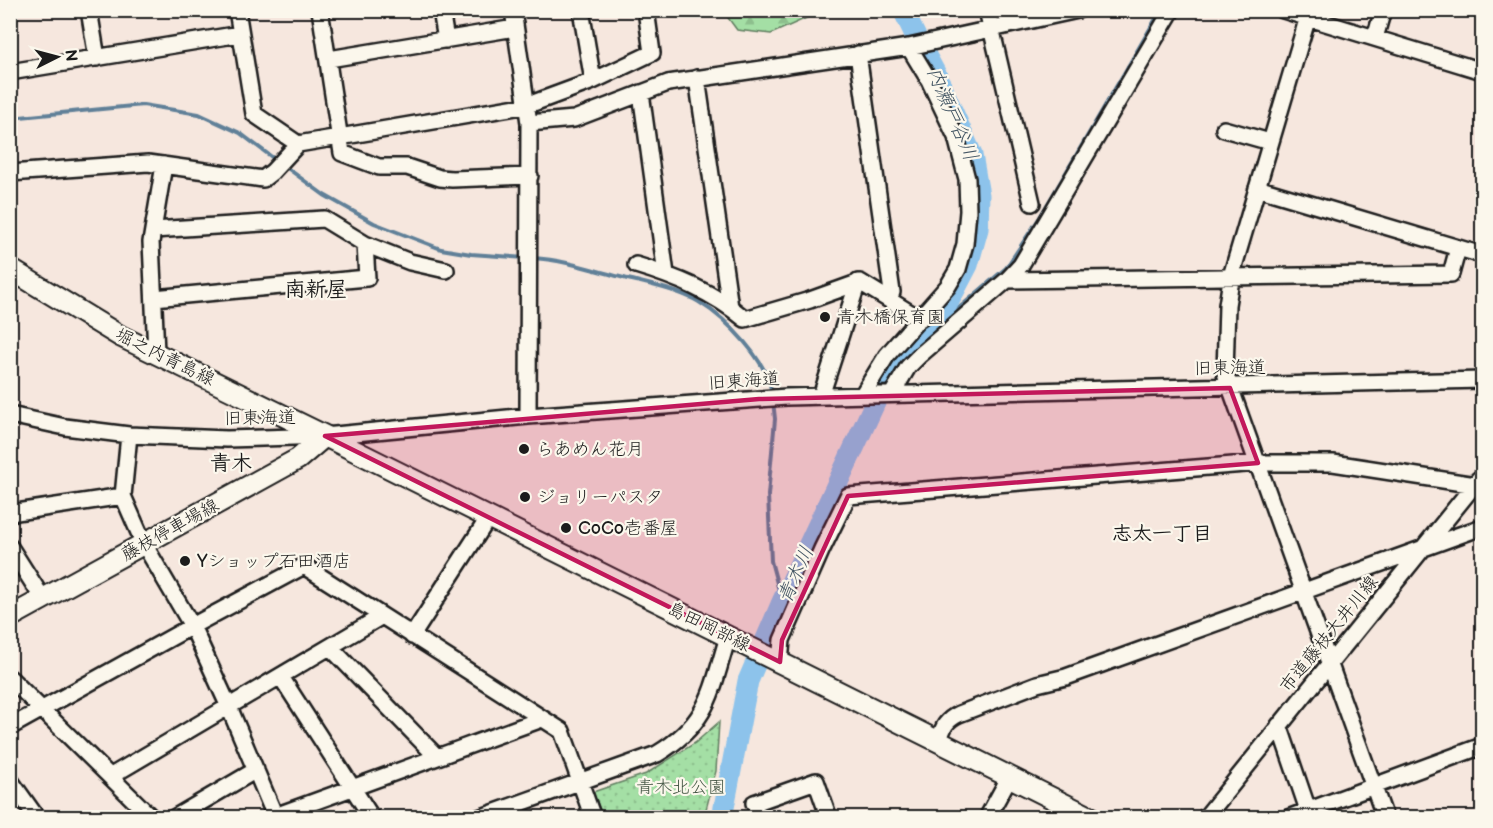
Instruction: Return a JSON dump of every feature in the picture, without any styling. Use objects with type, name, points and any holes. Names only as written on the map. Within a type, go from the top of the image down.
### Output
[{"type":"main road","name":"堀之内青島線","points":[[10,269],[120,336],[325,436]]},
{"type":"main road","name":"島田岡部線","points":[[325,436],[1092,818]]},
{"type":"main road","name":"藤枝停車場線","points":[[10,617],[298,459],[325,436]]},
{"type":"street","points":[[90,10],[97,58]]},
{"type":"street","points":[[237,10],[254,114],[293,150]]},
{"type":"street","points":[[320,10],[342,153],[379,166],[407,167],[440,178],[530,176]]},
{"type":"street","points":[[441,10],[446,40]]},
{"type":"street","points":[[513,10],[529,123],[528,416]]},
{"type":"street","points":[[581,10],[593,81]]},
{"type":"street","points":[[10,173],[148,163],[263,179],[293,150],[340,136],[528,105],[593,81],[652,53],[646,10]]},
{"type":"street","points":[[987,10],[1032,203]]},
{"type":"street","points":[[529,123],[574,119],[668,83],[909,47],[1078,10]]},
{"type":"street","points":[[892,394],[908,367],[920,355],[1021,266],[1172,10]]},
{"type":"street","points":[[1283,10],[1309,14],[1375,38],[1482,71]]},
{"type":"street","points":[[1375,38],[1383,10]]},
{"type":"street","points":[[1309,14],[1232,276],[1227,305],[1225,373],[1385,818]]},
{"type":"street","points":[[329,59],[516,28]]},
{"type":"street","points":[[10,72],[240,34]]},
{"type":"street","points":[[863,394],[887,355],[948,286],[958,269],[965,244],[968,211],[967,179],[956,137],[943,108],[909,47]]},
{"type":"street","points":[[858,54],[892,292],[890,299]]},
{"type":"street","points":[[698,78],[730,307]]},
{"type":"street","points":[[641,93],[666,274]]},
{"type":"street","points":[[1224,129],[1270,142]]},
{"type":"street","points":[[156,352],[151,242],[164,165]]},
{"type":"street","points":[[1257,188],[1482,255]]},
{"type":"street","points":[[153,230],[324,219],[365,244],[410,262],[446,270]]},
{"type":"street","points":[[154,298],[367,278],[365,244]]},
{"type":"street","points":[[1007,280],[1451,274],[1458,248]]},
{"type":"street","points":[[636,265],[666,274],[698,288],[730,307],[745,320],[858,282],[890,299],[920,319]]},
{"type":"street","points":[[821,396],[858,282]]},
{"type":"street","name":"旧東海道","points":[[10,415],[65,427],[129,435],[228,438],[325,436],[528,416],[759,399],[863,394],[1230,388],[1482,380]]},
{"type":"street","points":[[129,435],[123,496],[144,544],[192,626],[275,816],[542,718]]},
{"type":"street","points":[[778,661],[782,640],[822,549],[849,496],[1258,462],[1334,463],[1480,482]]},
{"type":"street","name":"市道藤枝大井川線","points":[[1205,818],[1329,662],[1480,482]]},
{"type":"street","points":[[10,513],[123,496]]},
{"type":"street","points":[[412,636],[489,517]]},
{"type":"street","points":[[939,740],[943,725],[950,718],[959,714],[1037,684],[1066,677],[1482,527]]},
{"type":"street","points":[[10,547],[43,599]]},
{"type":"street","points":[[10,727],[304,566],[562,731],[593,818]]},
{"type":"street","points":[[111,776],[382,616]]},
{"type":"street","points":[[479,818],[657,754],[673,744],[690,730],[700,717],[708,701],[728,637]]},
{"type":"street","points":[[331,648],[437,757]]},
{"type":"street","points":[[280,677],[372,818]]},
{"type":"street","points":[[10,678],[152,818]]},
{"type":"street","points":[[1279,725],[1308,810]]},
{"type":"street","points":[[1288,818],[1482,746]]},
{"type":"street","points":[[174,818],[256,770]]},
{"type":"street","points":[[987,818],[1010,776]]},
{"type":"street","points":[[10,780],[37,818]]},
{"type":"street","points":[[760,818],[754,803],[816,781],[829,818]]},
{"type":"highlighted area","points":[[1230,388],[1258,463],[848,496],[782,640],[780,662],[325,436],[759,399]]},
{"type":"green space","points":[[723,11],[822,11],[771,34],[737,30]]},
{"type":"green space","name":"青木北公園","points":[[719,722],[716,771],[704,817],[603,817],[593,792],[646,774],[695,743]]},
{"type":"waterway","name":"青木川","points":[[722,818],[748,681],[782,602],[887,377],[945,309],[968,265],[978,229],[979,195],[972,155],[937,76],[903,10]]},
{"type":"waterway","points":[[912,348],[1006,268],[1040,217],[1161,10]]},
{"type":"waterway","points":[[10,118],[143,105],[199,114],[240,133],[277,161]]},
{"type":"waterway","points":[[283,165],[324,195],[374,223],[441,249],[471,254],[526,258]]},
{"type":"waterway","points":[[533,258],[568,263],[652,285],[699,302],[722,319],[755,355],[769,381],[772,394]]},
{"type":"waterway","points":[[773,401],[775,419],[768,495],[771,561],[782,602]]},
{"type":"place","name":"青木橋保育園","points":[[825,317]]},
{"type":"place","name":"らあめん花月","points":[[524,449]]},
{"type":"place","name":"ジョリーパスタ","points":[[525,497]]},
{"type":"place","name":"CoCo壱番屋","points":[[566,528]]},
{"type":"place","name":"Yショップ石田酒店","points":[[185,561]]},
{"type":"district","name":"南新屋","points":[[316,289]]},
{"type":"district","name":"青木","points":[[231,463]]},
{"type":"district","name":"志太一丁目","points":[[1162,534]]},
{"type":"water label","name":"内瀬戸谷川","points":[[952,114]]}]
